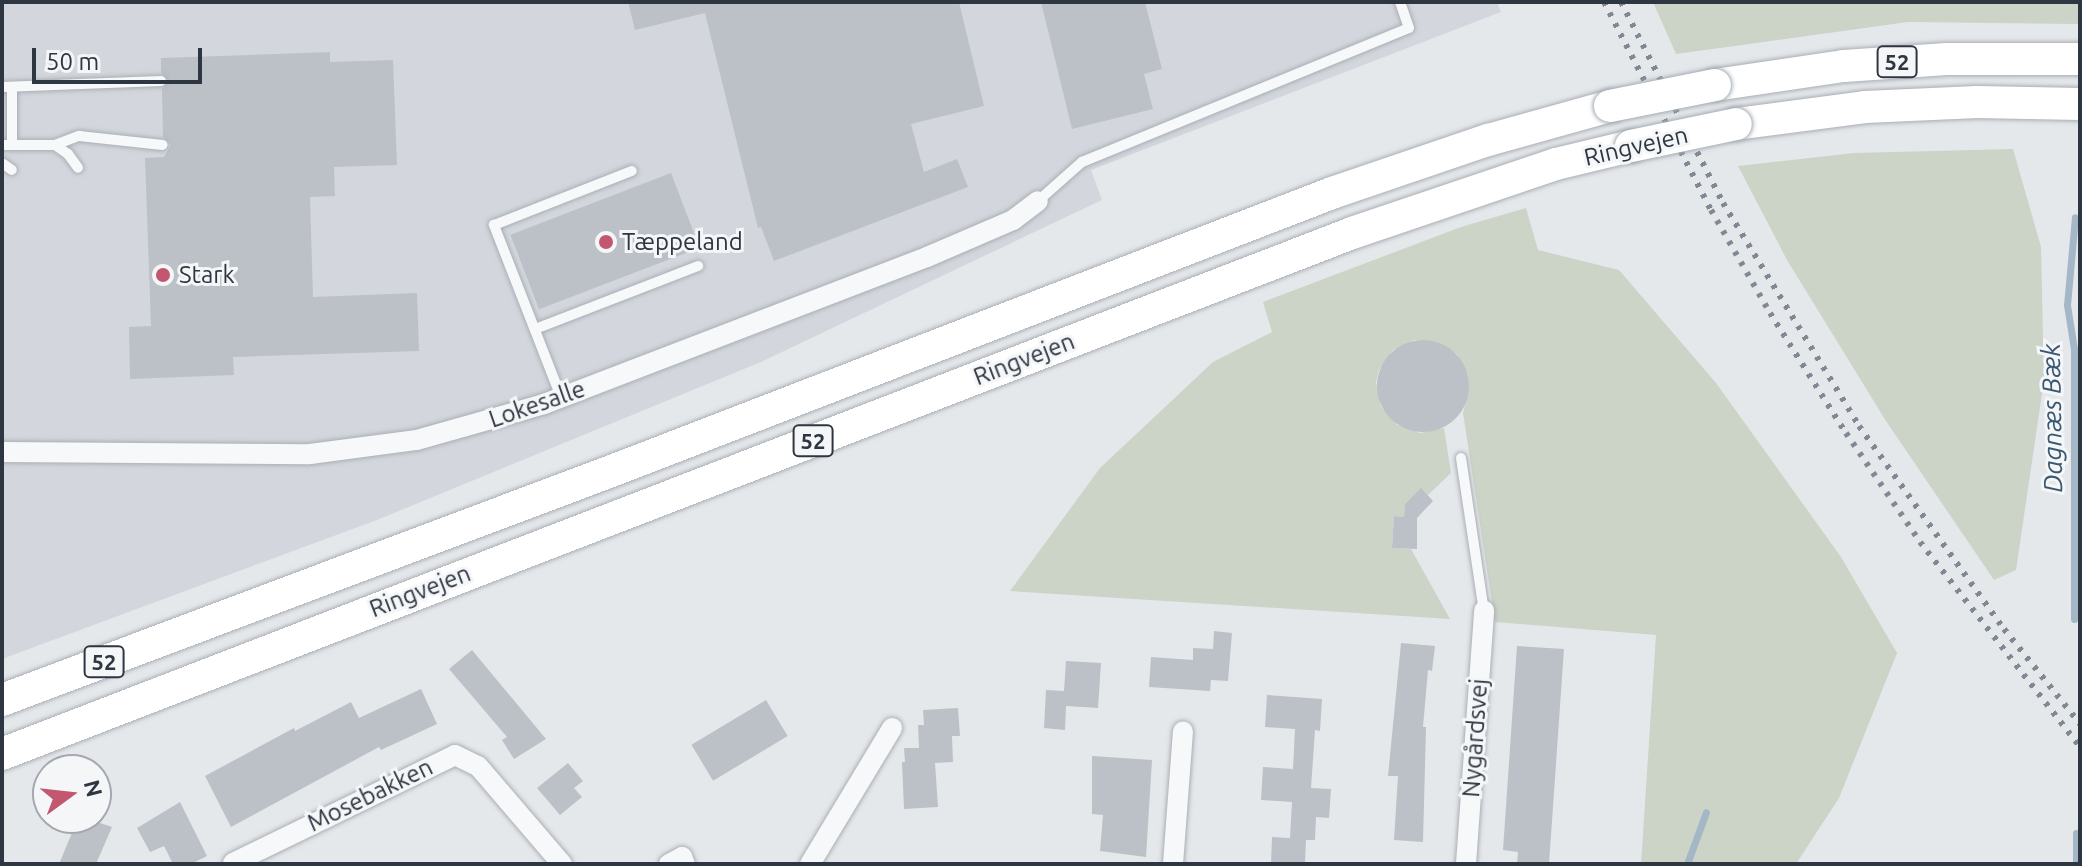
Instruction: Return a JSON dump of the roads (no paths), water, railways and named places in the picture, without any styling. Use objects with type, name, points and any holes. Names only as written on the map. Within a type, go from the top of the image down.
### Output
[{"type":"main road","name":"Ringvejen","points":[[2,700],[609,472],[1332,193],[1488,140],[1610,106],[1715,85],[1844,66],[1947,59],[2080,59]]},
{"type":"main road","name":"Ringvejen","points":[[2,754],[1352,233],[1556,164],[1736,124],[1865,107],[1977,102],[2080,104]]},
{"type":"street","name":"Lokesalle","points":[[2,452],[347,452],[445,434],[561,397],[927,257],[1013,220],[1038,201]]},
{"type":"street","name":"Nygårdsvej","points":[[1466,864],[1484,611]]},
{"type":"street","points":[[810,864],[892,728]]},
{"type":"street","points":[[1173,864],[1183,731]]},
{"type":"street","name":"Mosebakken","points":[[233,863],[455,755],[478,766],[562,864]]},
{"type":"lane","points":[[1038,201],[1082,162],[1409,28],[1400,2]]},
{"type":"lane","points":[[161,81],[7,87],[7,145],[55,145],[79,136],[163,145]]},
{"type":"lane","points":[[55,145],[68,154],[78,168]]},
{"type":"lane","points":[[2,163],[12,170]]},
{"type":"lane","points":[[561,397],[494,225],[632,171]]},
{"type":"lane","points":[[535,329],[698,266]]},
{"type":"lane","points":[[1461,458],[1484,611]]},
{"type":"waterway","name":"Dagnæs Bæk","points":[[2074,619],[2074,349],[2067,305],[2075,217]]},
{"type":"waterway","points":[[1687,864],[1706,812]]},
{"type":"waterway","name":"Dagnæs Bæk","points":[[2076,833],[2076,864]]},
{"type":"railway","points":[[1604,2],[1711,210],[1770,313],[1846,433],[1920,542],[2080,747]]},
{"type":"railway","points":[[1621,2],[1723,203],[1859,426],[2004,629],[2080,724]]},
{"type":"place","name":"Tæppeland","points":[[606,242]]},
{"type":"place","name":"Stark","points":[[163,275]]}]
